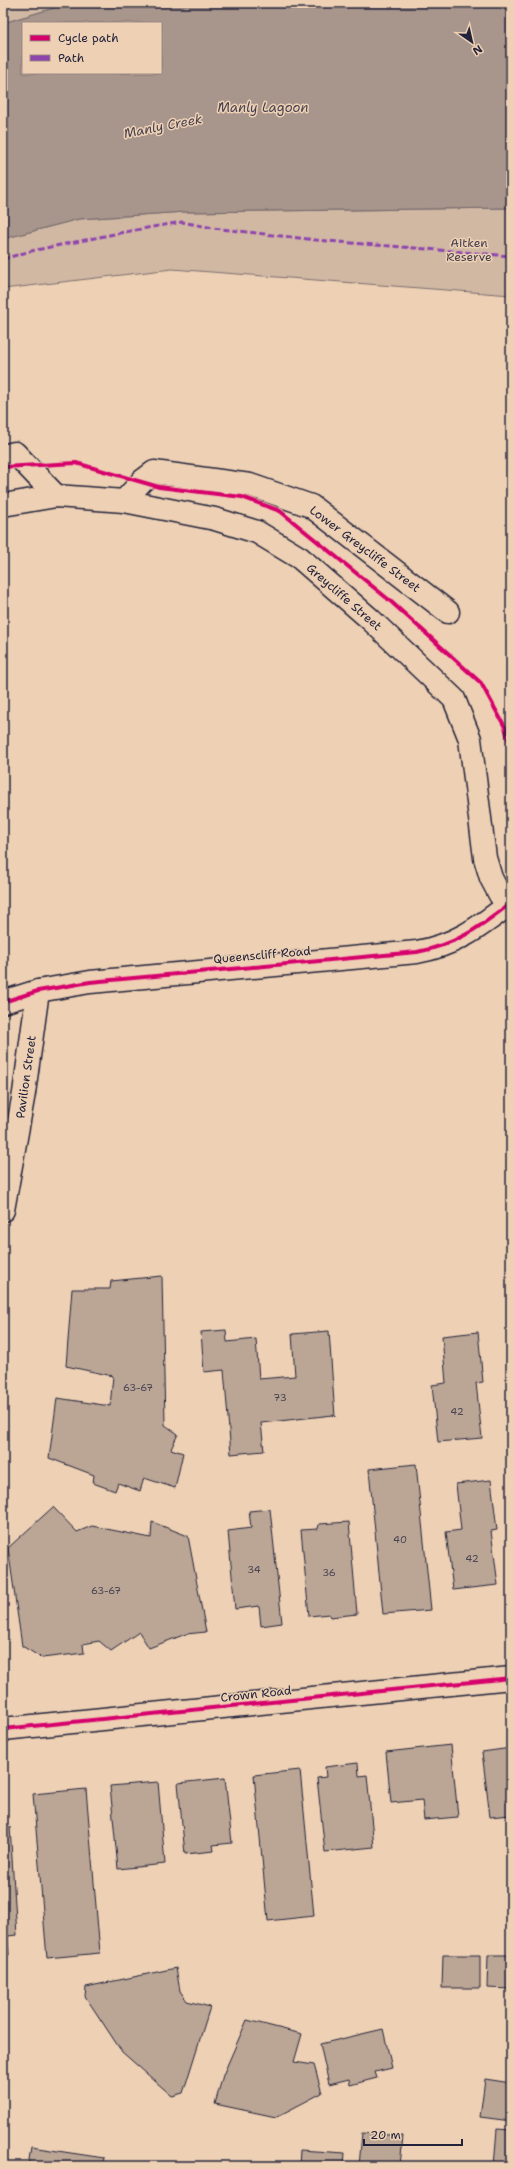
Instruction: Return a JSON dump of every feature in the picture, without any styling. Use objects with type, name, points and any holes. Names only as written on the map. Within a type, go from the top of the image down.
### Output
[{"type":"street","points":[[3,456],[15,454],[56,496]]},
{"type":"street","name":"Lower Greycliffe Street","points":[[124,501],[154,472],[250,486],[311,506],[448,612]]},
{"type":"street","name":"Greycliffe Street","points":[[3,505],[56,496],[124,501],[215,519],[257,532],[300,558],[370,619],[444,688],[460,709],[470,739],[485,858],[491,878],[509,908]]},
{"type":"street","name":"Queenscliff Road","points":[[3,1002],[38,991],[90,982],[417,952],[452,943],[471,933],[509,908]]},
{"type":"street","name":"Pavilion Street","points":[[3,1210],[24,1093],[38,991]]},
{"type":"street","name":"Crown Road","points":[[3,1729],[511,1678]]},
{"type":"green space","points":[[3,3],[71,3],[3,23]]},
{"type":"green space","name":"Aitken Reserve","points":[[511,208],[511,295],[172,269],[3,289],[3,239],[79,219],[185,212]]},
{"type":"water","name":"Manly Lagoon","points":[[71,3],[511,3],[511,208],[185,212],[79,219],[3,239],[3,23]]},
{"type":"building","points":[[162,1276],[165,1425],[178,1434],[171,1449],[183,1453],[175,1488],[144,1478],[140,1491],[118,1483],[115,1491],[93,1483],[94,1475],[49,1458],[57,1398],[110,1406],[113,1376],[66,1366],[72,1289],[110,1289],[111,1281]]},
{"type":"building","points":[[226,1330],[227,1342],[256,1339],[259,1379],[295,1376],[292,1334],[329,1331],[335,1417],[333,1415],[261,1423],[264,1451],[231,1454],[224,1370],[204,1372],[201,1332]]},
{"type":"building","points":[[478,1332],[483,1382],[476,1383],[482,1438],[438,1442],[432,1385],[446,1383],[442,1336]]},
{"type":"building","points":[[416,1464],[431,1610],[383,1614],[369,1469]]},
{"type":"building","points":[[491,1480],[497,1530],[491,1531],[498,1585],[453,1590],[446,1532],[461,1530],[456,1484]]},
{"type":"building","points":[[53,1507],[77,1532],[92,1526],[151,1538],[152,1522],[188,1536],[206,1632],[186,1634],[149,1648],[139,1632],[111,1651],[99,1641],[83,1644],[84,1653],[42,1658],[22,1646],[8,1548]]},
{"type":"building","points":[[270,1509],[282,1623],[261,1626],[259,1606],[235,1609],[228,1531],[251,1528],[249,1511]]},
{"type":"building","points":[[349,1522],[357,1614],[330,1617],[329,1614],[309,1616],[301,1530],[318,1529],[319,1524]]},
{"type":"building","points":[[451,1745],[458,1817],[424,1820],[422,1800],[391,1803],[386,1752]]},
{"type":"building","points":[[511,1748],[511,1821],[510,1815],[490,1817],[482,1752]]},
{"type":"building","points":[[358,1763],[359,1776],[367,1775],[374,1847],[325,1852],[317,1778],[326,1777],[325,1767]]},
{"type":"building","points":[[300,1770],[314,1916],[268,1921],[254,1775]]},
{"type":"building","points":[[225,1778],[232,1843],[213,1845],[214,1851],[185,1854],[178,1783]]},
{"type":"building","points":[[158,1782],[165,1864],[118,1869],[110,1786]]},
{"type":"building","points":[[86,1789],[100,1953],[47,1958],[33,1794]]},
{"type":"building","points":[[10,1827],[17,1935],[8,1936],[9,1955],[3,1955],[3,1828]]},
{"type":"building","points":[[443,1955],[480,1955],[480,1988],[442,1988]]},
{"type":"building","points":[[488,1955],[511,1955],[511,1989],[487,1988]]},
{"type":"building","points":[[176,1968],[180,1991],[187,2001],[210,2007],[183,2093],[172,2096],[122,2052],[85,1996],[86,1987]]},
{"type":"building","points":[[247,2020],[302,2034],[294,2062],[314,2065],[322,2093],[276,2117],[215,2104],[223,2075]]},
{"type":"building","points":[[383,2029],[392,2068],[375,2072],[377,2078],[350,2085],[349,2079],[329,2084],[320,2044]]},
{"type":"building","points":[[485,2079],[511,2083],[511,2121],[480,2117]]},
{"type":"building","points":[[497,2129],[511,2130],[511,2166],[494,2166]]},
{"type":"building","points":[[362,2133],[403,2136],[400,2166],[359,2166]]},
{"type":"building","points":[[31,2147],[104,2158],[102,2166],[28,2166]]},
{"type":"building","points":[[300,2150],[345,2153],[344,2166],[299,2166]]},
{"type":"marked path","points":[[3,259],[31,251],[182,222],[213,228],[316,240],[511,256]]},
{"type":"cycle path","points":[[3,467],[76,463],[159,487],[242,497],[280,511],[388,599],[481,683],[505,727],[511,749]]},
{"type":"cycle path","points":[[3,1002],[38,991],[90,982],[417,952],[443,945],[465,935],[486,922],[507,906]]},
{"type":"cycle path","points":[[3,1729],[511,1678]]},
{"type":"water label","name":"Manly Creek","points":[[163,126]]}]
